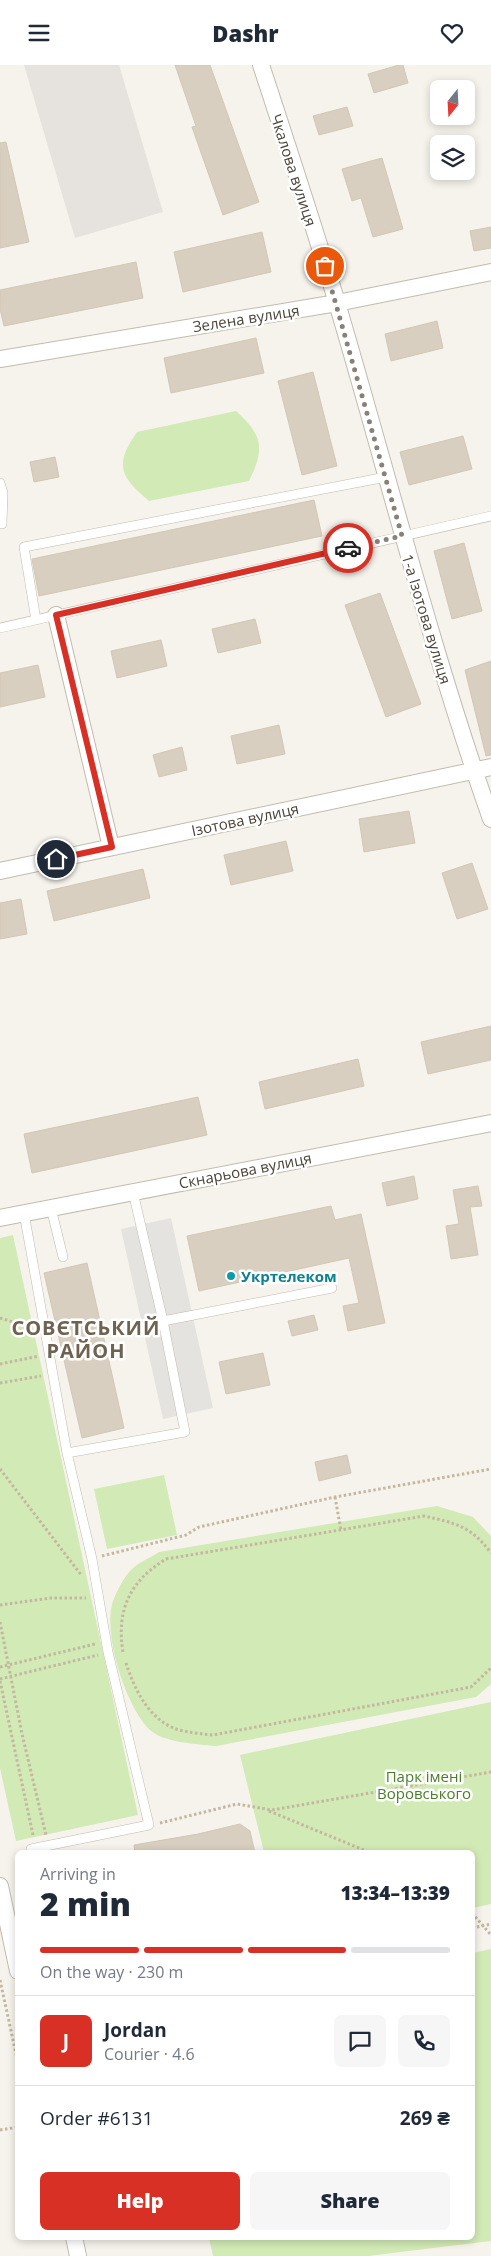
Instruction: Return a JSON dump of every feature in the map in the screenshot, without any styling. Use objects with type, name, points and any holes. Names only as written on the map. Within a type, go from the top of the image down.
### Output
[{"type":"street","name":"Чкалова вулиця","points":[[261,65],[337,303]]},
{"type":"street","name":"Зелена вулиця","points":[[0,359],[337,303],[491,272]]},
{"type":"street","name":"1-а Ізотова вулиця","points":[[337,303],[402,536],[474,771],[491,819]]},
{"type":"street","points":[[56,615],[112,847]]},
{"type":"street","name":"Ізотова вулиця","points":[[0,871],[491,767]]},
{"type":"street","name":"Скнарьова вулиця","points":[[0,1219],[491,1123]]},
{"type":"street","points":[[0,1886],[2,1910],[15,1960]]},
{"type":"street","points":[[75,2240],[78,2256]]},
{"type":"lane","points":[[36,620],[24,547],[386,477]]},
{"type":"lane","points":[[0,483],[3,493],[2,524]]},
{"type":"lane","points":[[0,628],[491,516]]},
{"type":"lane","points":[[67,1453],[185,1432],[163,1321],[133,1192]]},
{"type":"lane","points":[[50,1208],[63,1257]]},
{"type":"lane","points":[[24,1213],[67,1453],[92,1559],[108,1652],[149,1825],[48,1845],[34,1850]]},
{"type":"lane","points":[[163,1321],[332,1288]]},
{"type":"path","points":[[0,1318],[45,1332]]},
{"type":"path","points":[[0,1364],[50,1354]]},
{"type":"path","points":[[0,1383],[54,1373]]},
{"type":"path","points":[[0,1469],[99,1599]]},
{"type":"path","points":[[92,1559],[186,1535],[199,1527],[335,1497],[491,1469]]},
{"type":"path","points":[[335,1497],[341,1530]]},
{"type":"path","points":[[491,1553],[471,1530],[424,1516],[166,1559],[151,1568],[138,1580],[128,1597],[121,1619],[120,1637],[132,1683],[146,1707],[163,1723],[181,1731],[213,1735],[471,1687],[491,1668]]},
{"type":"path","points":[[0,1605],[52,1598],[99,1599]]},
{"type":"path","points":[[0,1622],[10,1676],[48,1845]]},
{"type":"path","points":[[0,1667],[106,1642]]},
{"type":"path","points":[[34,1850],[0,1680],[108,1652]]},
{"type":"path","points":[[149,1825],[237,1804],[272,1810],[491,1772]]},
{"type":"path","points":[[262,1808],[364,1850]]},
{"type":"path","points":[[475,1916],[491,1935]]},
{"type":"path","points":[[475,1927],[491,1924]]},
{"type":"path","points":[[0,1980],[15,2049]]},
{"type":"path","points":[[0,2130],[15,2128]]},
{"type":"shaded area","points":[[24,65],[119,65],[163,212],[75,238]]},
{"type":"shaded area","points":[[171,1218],[213,1408],[163,1419],[121,1229]]},
{"type":"green space","points":[[236,411],[252,428],[259,443],[258,460],[249,481],[149,501],[126,477],[123,462],[125,453],[137,432]]},
{"type":"green space","points":[[13,1235],[138,1815],[16,1841],[0,1768],[0,1238]]},
{"type":"green space","points":[[164,1475],[177,1535],[107,1549],[94,1489]]},
{"type":"green space","points":[[437,1506],[473,1517],[491,1536],[491,1684],[476,1697],[216,1746],[164,1738],[150,1730],[141,1719],[125,1688],[118,1669],[110,1615],[118,1590],[125,1577],[136,1565],[159,1552]]},
{"type":"green space","name":"Парк імені Воровського","points":[[491,1702],[491,1904],[475,1908],[475,1850],[264,1850],[240,1755]]},
{"type":"green space","points":[[491,1949],[491,2241],[368,2256],[213,2256],[209,2240],[475,2240],[475,1953]]},
{"type":"building","points":[[175,65],[210,65],[259,202],[223,215],[192,127],[196,126]]},
{"type":"building","points":[[403,65],[408,83],[374,93],[368,74]]},
{"type":"building","points":[[347,107],[353,126],[319,135],[313,116]]},
{"type":"building","points":[[6,142],[29,242],[0,248],[0,143]]},
{"type":"building","points":[[382,158],[403,229],[373,237],[361,198],[352,201],[342,169]]},
{"type":"building","points":[[491,227],[491,248],[474,251],[470,231]]},
{"type":"building","points":[[262,232],[271,272],[183,292],[174,252]]},
{"type":"building","points":[[136,262],[143,298],[4,326],[0,309],[0,290]]},
{"type":"building","points":[[437,321],[443,348],[391,361],[385,334]]},
{"type":"building","points":[[256,338],[264,373],[171,393],[164,358]]},
{"type":"building","points":[[313,372],[337,466],[302,475],[278,381]]},
{"type":"building","points":[[463,436],[472,469],[409,485],[400,452]]},
{"type":"building","points":[[55,457],[59,477],[34,482],[30,462]]},
{"type":"building","points":[[314,500],[322,536],[39,596],[32,559]]},
{"type":"building","points":[[464,543],[482,611],[452,619],[434,551]]},
{"type":"building","points":[[380,593],[421,704],[386,717],[345,605]]},
{"type":"building","points":[[255,619],[261,643],[218,653],[212,629]]},
{"type":"building","points":[[161,640],[167,666],[117,678],[111,651]]},
{"type":"building","points":[[491,661],[491,755],[486,756],[465,670]]},
{"type":"building","points":[[38,665],[45,697],[0,707],[0,673]]},
{"type":"building","points":[[279,725],[285,754],[237,764],[231,736]]},
{"type":"building","points":[[182,747],[187,770],[159,777],[153,755]]},
{"type":"building","points":[[409,811],[415,843],[364,852],[359,819]]},
{"type":"building","points":[[286,841],[293,871],[231,885],[224,855]]},
{"type":"building","points":[[472,863],[488,909],[457,919],[442,873]]},
{"type":"building","points":[[143,869],[150,898],[54,921],[47,891]]},
{"type":"building","points":[[21,899],[27,934],[0,939],[0,903]]},
{"type":"building","points":[[491,1026],[491,1060],[428,1074],[421,1042]]},
{"type":"building","points":[[358,1059],[364,1086],[265,1109],[259,1082]]},
{"type":"building","points":[[198,1097],[207,1135],[32,1173],[24,1134]]},
{"type":"building","points":[[414,1176],[418,1199],[387,1206],[382,1183]]},
{"type":"building","points":[[478,1186],[482,1206],[470,1207],[478,1255],[451,1259],[446,1226],[459,1224],[453,1190]]},
{"type":"building","name":"Укртелеком","points":[[331,1206],[335,1220],[361,1214],[385,1323],[348,1331],[343,1306],[359,1303],[349,1258],[199,1291],[187,1236]]},
{"type":"building","points":[[87,1263],[124,1428],[82,1438],[44,1273]]},
{"type":"building","points":[[314,1315],[318,1330],[292,1336],[288,1321]]},
{"type":"building","points":[[263,1353],[270,1385],[226,1394],[219,1362]]},
{"type":"building","points":[[347,1455],[351,1473],[319,1481],[315,1462]]},
{"type":"building","points":[[240,1824],[250,1831],[254,1850],[135,1850],[134,1845],[198,1834]]},
{"type":"way so far","points":[[325,266],[402,536],[348,548]]},
{"type":"place","name":"Укртелеком","points":[[231,1276]]},
{"type":"district","name":"СОВЄТСЬКИЙ РАЙОН","points":[[86,1338]]},
{"type":"route","points":[[56,859],[112,847],[56,615],[348,548]]}]
